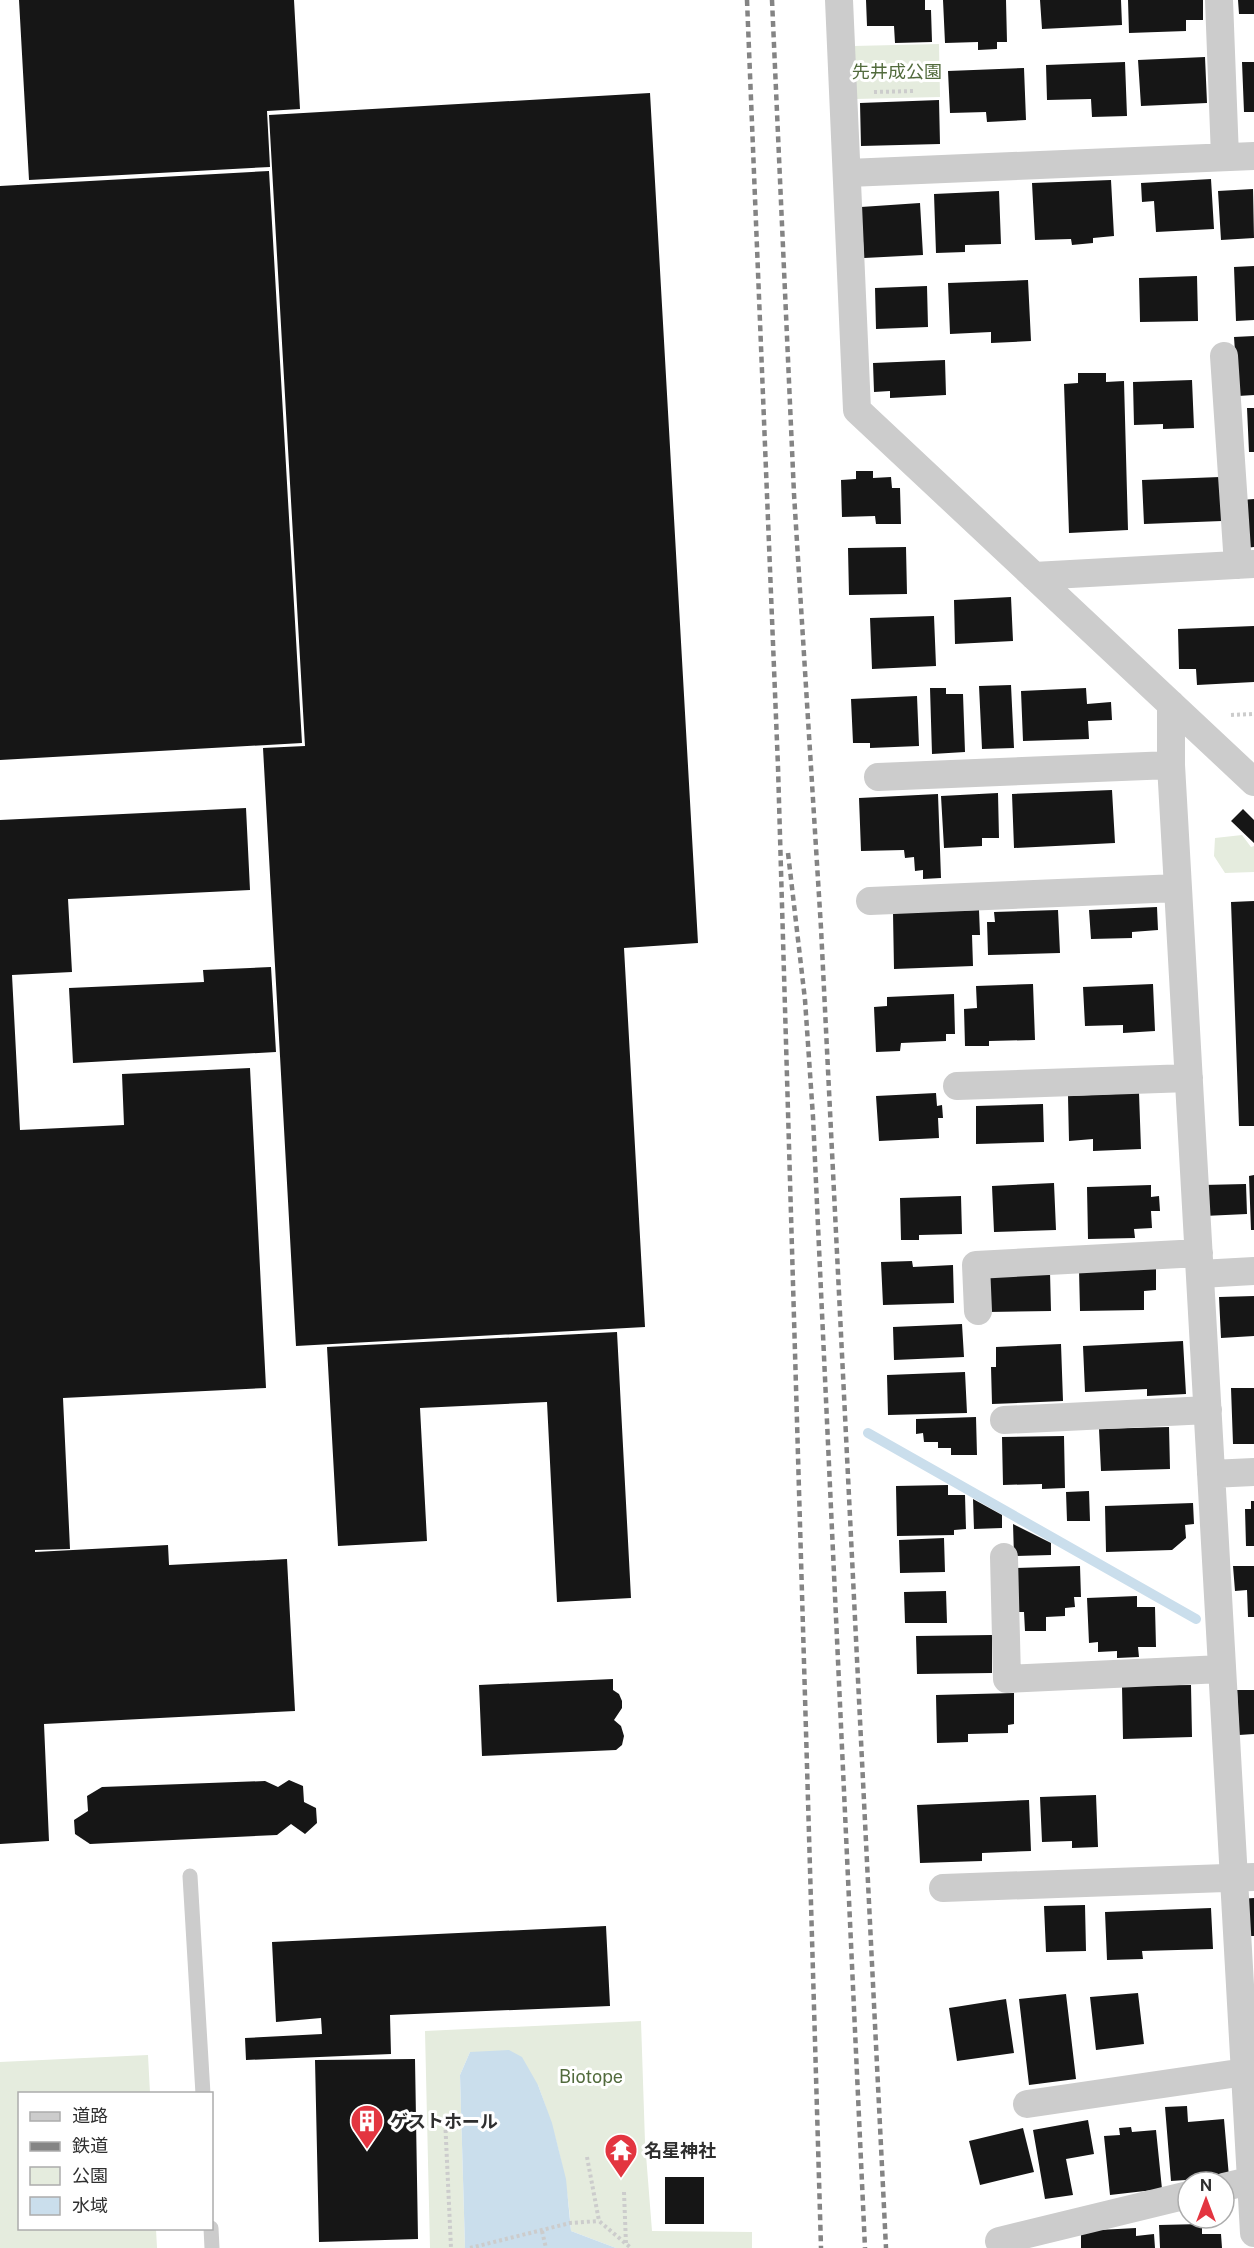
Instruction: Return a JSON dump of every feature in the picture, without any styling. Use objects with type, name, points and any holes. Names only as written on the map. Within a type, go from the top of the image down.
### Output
[{"type":"street","points":[[839,0],[857,410],[1254,782]]},
{"type":"street","points":[[1219,0],[1225,157]]},
{"type":"street","points":[[848,173],[1254,156]]},
{"type":"street","points":[[1034,576],[1246,564],[1224,356]]},
{"type":"street","points":[[1172,704],[1172,765],[1178,888],[1222,1669],[1244,1878],[1243,2182],[1254,2233]]},
{"type":"street","points":[[878,777],[1172,765]]},
{"type":"street","points":[[870,901],[1178,888]]},
{"type":"street","points":[[957,1086],[1189,1078]]},
{"type":"street","points":[[978,1311],[976,1265],[1199,1264],[1254,1271]]},
{"type":"street","points":[[1004,1420],[1208,1410]]},
{"type":"street","points":[[1211,1474],[1254,1472]]},
{"type":"street","points":[[1004,1557],[1007,1679],[1222,1669]]},
{"type":"street","points":[[943,1888],[1244,1878]]},
{"type":"street","points":[[1027,2104],[1245,2072]]},
{"type":"street","points":[[999,2241],[1176,2198]]},
{"type":"lane","points":[[189,1876],[202,2092]]},
{"type":"lane","points":[[211,2230],[212,2248]]},
{"type":"path","points":[[843,93],[915,91]]},
{"type":"path","points":[[446,2118],[451,2248]]},
{"type":"path","points":[[587,2157],[599,2221],[628,2246]]},
{"type":"path","points":[[624,2192],[628,2246]]},
{"type":"path","points":[[470,2248],[570,2223],[599,2221]]},
{"type":"path","points":[[542,2231],[546,2248]]},
{"type":"green space","name":"先井成公園","points":[[939,44],[940,97],[855,99],[853,46]]},
{"type":"green space","points":[[1242,835],[1251,847],[1254,846],[1254,872],[1225,873],[1214,856],[1215,838]]},
{"type":"green space","name":"Biotope","points":[[641,2021],[645,2142],[652,2231],[752,2232],[752,2248],[616,2248],[571,2231],[560,2156],[538,2085],[470,2052],[460,2075],[465,2248],[430,2248],[425,2031]]},
{"type":"green space","points":[[148,2055],[150,2092],[18,2092],[18,2230],[156,2230],[157,2248],[0,2248],[0,2062]]},
{"type":"water","points":[[509,2050],[522,2057],[538,2085],[552,2123],[566,2179],[571,2231],[616,2248],[465,2248],[460,2075],[470,2052]]},
{"type":"building","points":[[19,0],[294,0],[300,109],[267,111],[270,167],[29,180]]},
{"type":"building","points":[[866,0],[925,0],[925,10],[931,10],[932,42],[895,43],[894,26],[867,26]]},
{"type":"building","points":[[943,0],[1006,0],[1007,42],[997,42],[997,49],[978,50],[978,42],[945,43]]},
{"type":"building","points":[[1040,0],[1121,0],[1122,25],[1042,29]]},
{"type":"building","points":[[1128,0],[1203,0],[1203,20],[1186,20],[1186,31],[1129,33]]},
{"type":"building","points":[[1238,0],[1254,0],[1254,14],[1239,14]]},
{"type":"building","points":[[1205,57],[1207,103],[1141,106],[1138,60]]},
{"type":"building","points":[[1125,62],[1127,116],[1092,117],[1091,99],[1047,100],[1046,65]]},
{"type":"building","points":[[1242,62],[1254,62],[1254,112],[1244,112]]},
{"type":"building","points":[[1024,68],[1026,120],[987,122],[986,112],[950,113],[948,71]]},
{"type":"building","points":[[650,93],[698,943],[624,948],[645,1327],[296,1346],[263,748],[305,746],[269,115]]},
{"type":"building","points":[[939,100],[940,144],[861,146],[860,103]]},
{"type":"building","points":[[269,171],[302,743],[0,760],[0,186]]},
{"type":"building","points":[[1211,179],[1214,229],[1156,232],[1154,201],[1142,202],[1141,183]]},
{"type":"building","points":[[1111,180],[1114,236],[1093,238],[1093,243],[1072,245],[1071,239],[1035,240],[1032,183]]},
{"type":"building","points":[[1253,189],[1254,238],[1221,240],[1218,191]]},
{"type":"building","points":[[999,191],[1001,244],[965,245],[965,252],[936,253],[934,194]]},
{"type":"building","points":[[920,203],[923,255],[864,258],[861,207]]},
{"type":"building","points":[[1254,266],[1254,320],[1236,321],[1234,267]]},
{"type":"building","points":[[1197,276],[1198,321],[1140,322],[1139,278]]},
{"type":"building","points":[[1028,280],[1031,341],[991,343],[991,332],[950,334],[948,283]]},
{"type":"building","points":[[927,286],[928,327],[876,329],[875,288]]},
{"type":"building","points":[[1254,336],[1254,395],[1238,396],[1234,337]]},
{"type":"building","points":[[945,360],[946,395],[890,398],[890,391],[874,392],[873,363]]},
{"type":"building","points":[[1078,373],[1106,373],[1106,382],[1124,381],[1128,530],[1069,533],[1064,384],[1078,383]]},
{"type":"building","points":[[1192,380],[1194,428],[1163,429],[1163,424],[1134,425],[1133,382]]},
{"type":"building","points":[[1247,408],[1254,408],[1254,452],[1249,452]]},
{"type":"building","points":[[856,471],[873,471],[873,478],[891,477],[892,488],[900,488],[901,524],[876,524],[875,516],[842,517],[841,480],[856,479]]},
{"type":"building","points":[[1220,477],[1222,521],[1144,524],[1142,480]]},
{"type":"building","points":[[1254,499],[1254,547],[1245,548],[1242,500]]},
{"type":"building","points":[[906,547],[907,594],[849,595],[848,548]]},
{"type":"building","points":[[1011,597],[1013,641],[955,644],[954,600]]},
{"type":"building","points":[[934,616],[936,666],[872,669],[870,618]]},
{"type":"building","points":[[1254,626],[1254,682],[1197,685],[1196,669],[1179,669],[1178,629]]},
{"type":"building","points":[[1011,685],[1014,748],[982,749],[979,686]]},
{"type":"building","points":[[930,688],[946,688],[946,694],[963,694],[965,752],[932,754]]},
{"type":"building","points":[[1086,688],[1087,704],[1111,702],[1112,720],[1088,721],[1089,739],[1023,741],[1021,691]]},
{"type":"building","points":[[917,696],[919,746],[870,748],[870,743],[853,743],[851,699]]},
{"type":"building","points":[[1112,790],[1115,843],[1014,848],[1012,794]]},
{"type":"building","points":[[998,793],[999,838],[982,838],[982,846],[944,848],[941,796]]},
{"type":"building","points":[[938,794],[941,878],[923,879],[923,870],[915,871],[914,857],[905,858],[904,850],[861,851],[859,798]]},
{"type":"building","points":[[246,808],[250,890],[68,899],[72,972],[12,975],[20,1130],[124,1125],[122,1074],[250,1068],[266,1388],[63,1398],[70,1549],[35,1550],[35,1552],[168,1545],[169,1565],[287,1559],[295,1711],[44,1724],[49,1841],[0,1844],[0,820]]},
{"type":"building","points":[[1243,809],[1254,820],[1254,843],[1231,821]]},
{"type":"building","points":[[1254,901],[1254,1126],[1239,1126],[1231,902]]},
{"type":"building","points":[[1157,907],[1158,930],[1132,932],[1132,938],[1091,939],[1089,910]]},
{"type":"building","points":[[979,910],[980,935],[972,935],[973,966],[894,969],[893,913]]},
{"type":"building","points":[[1058,910],[1060,953],[988,955],[987,922],[995,922],[994,912]]},
{"type":"building","points":[[271,967],[276,1052],[73,1063],[69,988],[204,982],[203,970]]},
{"type":"building","points":[[1033,984],[1035,1040],[989,1041],[989,1046],[965,1046],[964,1009],[977,1008],[976,986]]},
{"type":"building","points":[[1153,984],[1155,1031],[1123,1033],[1123,1025],[1085,1026],[1083,987]]},
{"type":"building","points":[[954,994],[955,1034],[946,1034],[946,1041],[901,1043],[900,1051],[876,1052],[874,1007],[887,1006],[887,997]]},
{"type":"building","points":[[936,1093],[937,1106],[942,1105],[943,1118],[938,1118],[939,1138],[879,1141],[876,1096]]},
{"type":"building","points":[[1139,1093],[1141,1149],[1093,1151],[1093,1139],[1069,1141],[1068,1096]]},
{"type":"building","points":[[1043,1104],[1044,1142],[976,1144],[976,1106]]},
{"type":"building","points":[[1254,1175],[1254,1230],[1251,1230],[1249,1176]]},
{"type":"building","points":[[1054,1183],[1056,1230],[994,1232],[992,1186]]},
{"type":"building","points":[[1246,1184],[1247,1214],[1204,1216],[1203,1185]]},
{"type":"building","points":[[1151,1185],[1151,1197],[1159,1196],[1160,1211],[1151,1211],[1152,1228],[1134,1229],[1135,1238],[1088,1239],[1087,1187]]},
{"type":"building","points":[[961,1196],[962,1234],[919,1235],[919,1240],[901,1240],[900,1198]]},
{"type":"building","points":[[912,1261],[913,1267],[953,1265],[954,1303],[883,1305],[881,1262]]},
{"type":"building","points":[[1156,1268],[1156,1290],[1144,1291],[1144,1310],[1080,1311],[1079,1270]]},
{"type":"building","points":[[1050,1272],[1051,1311],[987,1312],[986,1274]]},
{"type":"building","points":[[1254,1296],[1254,1336],[1221,1338],[1219,1297]]},
{"type":"building","points":[[962,1324],[964,1357],[894,1360],[893,1327]]},
{"type":"building","points":[[617,1332],[631,1598],[557,1602],[547,1402],[420,1408],[427,1541],[338,1546],[327,1347]]},
{"type":"building","points":[[1183,1341],[1186,1394],[1147,1396],[1147,1389],[1085,1392],[1083,1346]]},
{"type":"building","points":[[1061,1344],[1063,1401],[992,1404],[991,1367],[996,1367],[996,1347]]},
{"type":"building","points":[[965,1372],[967,1413],[888,1415],[887,1375]]},
{"type":"building","points":[[1231,1388],[1254,1388],[1254,1444],[1233,1444]]},
{"type":"building","points":[[976,1417],[977,1455],[951,1455],[951,1448],[938,1448],[938,1442],[924,1442],[923,1433],[916,1434],[916,1419]]},
{"type":"building","points":[[1169,1427],[1170,1469],[1101,1471],[1099,1429]]},
{"type":"building","points":[[1064,1436],[1065,1488],[1042,1489],[1042,1484],[1003,1485],[1002,1437]]},
{"type":"building","points":[[948,1485],[948,1495],[965,1495],[966,1529],[954,1530],[954,1535],[897,1536],[896,1486]]},
{"type":"building","points":[[1089,1491],[1090,1521],[1067,1521],[1066,1492]]},
{"type":"building","points":[[973,1499],[1002,1515],[1002,1528],[974,1529]]},
{"type":"building","points":[[1251,1501],[1254,1501],[1254,1546],[1246,1546],[1245,1509],[1251,1509]]},
{"type":"building","points":[[1193,1503],[1194,1524],[1185,1525],[1186,1538],[1172,1550],[1106,1552],[1105,1506]]},
{"type":"building","points":[[1013,1524],[1051,1543],[1051,1555],[1014,1556]]},
{"type":"building","points":[[944,1538],[945,1572],[900,1573],[899,1540]]},
{"type":"building","points":[[1080,1566],[1081,1597],[1074,1597],[1075,1607],[1065,1608],[1065,1616],[1046,1617],[1046,1631],[1025,1631],[1024,1612],[1014,1612],[1013,1568]]},
{"type":"building","points":[[1233,1566],[1254,1566],[1254,1617],[1248,1617],[1247,1590],[1235,1591]]},
{"type":"building","points":[[946,1591],[947,1623],[905,1623],[904,1592]]},
{"type":"building","points":[[1137,1596],[1137,1607],[1155,1607],[1156,1647],[1138,1647],[1139,1657],[1117,1658],[1117,1651],[1098,1652],[1098,1642],[1089,1643],[1087,1598]]},
{"type":"building","points":[[992,1635],[992,1673],[917,1674],[916,1636]]},
{"type":"building","points":[[613,1679],[613,1690],[619,1694],[622,1701],[622,1708],[614,1720],[621,1726],[624,1736],[622,1745],[616,1750],[482,1756],[479,1685]]},
{"type":"building","points":[[1191,1685],[1192,1737],[1123,1739],[1122,1686]]},
{"type":"building","points":[[1237,1690],[1254,1690],[1254,1734],[1239,1735]]},
{"type":"building","points":[[1014,1693],[1014,1724],[1008,1725],[1008,1733],[968,1734],[968,1742],[937,1743],[936,1695]]},
{"type":"building","points":[[289,1780],[303,1786],[304,1802],[316,1808],[317,1823],[305,1834],[291,1824],[277,1835],[90,1844],[75,1834],[74,1820],[88,1811],[87,1796],[102,1787],[265,1781],[278,1787]]},
{"type":"building","points":[[1096,1795],[1098,1847],[1072,1848],[1072,1841],[1042,1842],[1040,1797]]},
{"type":"building","points":[[1029,1800],[1031,1851],[982,1853],[982,1861],[920,1863],[917,1805]]},
{"type":"building","points":[[1254,1898],[1254,1936],[1243,1936],[1240,1899]]},
{"type":"building","points":[[1085,1905],[1086,1951],[1046,1952],[1044,1906]]},
{"type":"building","points":[[1211,1908],[1213,1949],[1142,1951],[1143,1959],[1107,1960],[1105,1912]]},
{"type":"building","points":[[606,1926],[610,2006],[390,2015],[391,2054],[246,2060],[245,2038],[322,2034],[321,2018],[276,2022],[272,1942]]},
{"type":"building","points":[[1138,1993],[1144,2044],[1096,2050],[1090,1997]]},
{"type":"building","points":[[1066,1994],[1076,2079],[1029,2085],[1019,1999]]},
{"type":"building","points":[[1006,1999],[1014,2053],[957,2061],[949,2008]]},
{"type":"building","name":"ゲストホール","points":[[415,2059],[418,2239],[319,2242],[315,2060]]},
{"type":"building","points":[[1187,2106],[1188,2122],[1224,2119],[1228,2170],[1176,2170],[1176,2181],[1171,2181],[1165,2107]]},
{"type":"building","points":[[1088,2120],[1094,2154],[1066,2159],[1073,2195],[1045,2199],[1033,2130]]},
{"type":"building","points":[[1131,2127],[1132,2132],[1156,2130],[1162,2189],[1110,2195],[1104,2136],[1120,2135],[1119,2128]]},
{"type":"building","points":[[1023,2128],[1034,2172],[980,2185],[969,2141]]},
{"type":"building","points":[[665,2177],[704,2177],[704,2224],[665,2224]]},
{"type":"building","points":[[1159,2225],[1176,2225],[1176,2230],[1202,2230],[1202,2234],[1221,2234],[1222,2248],[1160,2248]]},
{"type":"building","points":[[1136,2228],[1136,2236],[1154,2234],[1155,2248],[1081,2248],[1081,2231]]},
{"type":"waterway","points":[[868,1433],[1196,1619]]},
{"type":"railway","points":[[747,0],[778,767],[821,2248]]},
{"type":"railway","points":[[772,0],[794,494],[821,928],[886,2248]]},
{"type":"railway","points":[[788,853],[805,1000],[813,1117],[865,2248]]},
{"type":"place","name":"ゲストホール","points":[[367,2150]]},
{"type":"place","name":"名星神社","points":[[621,2179]]}]
